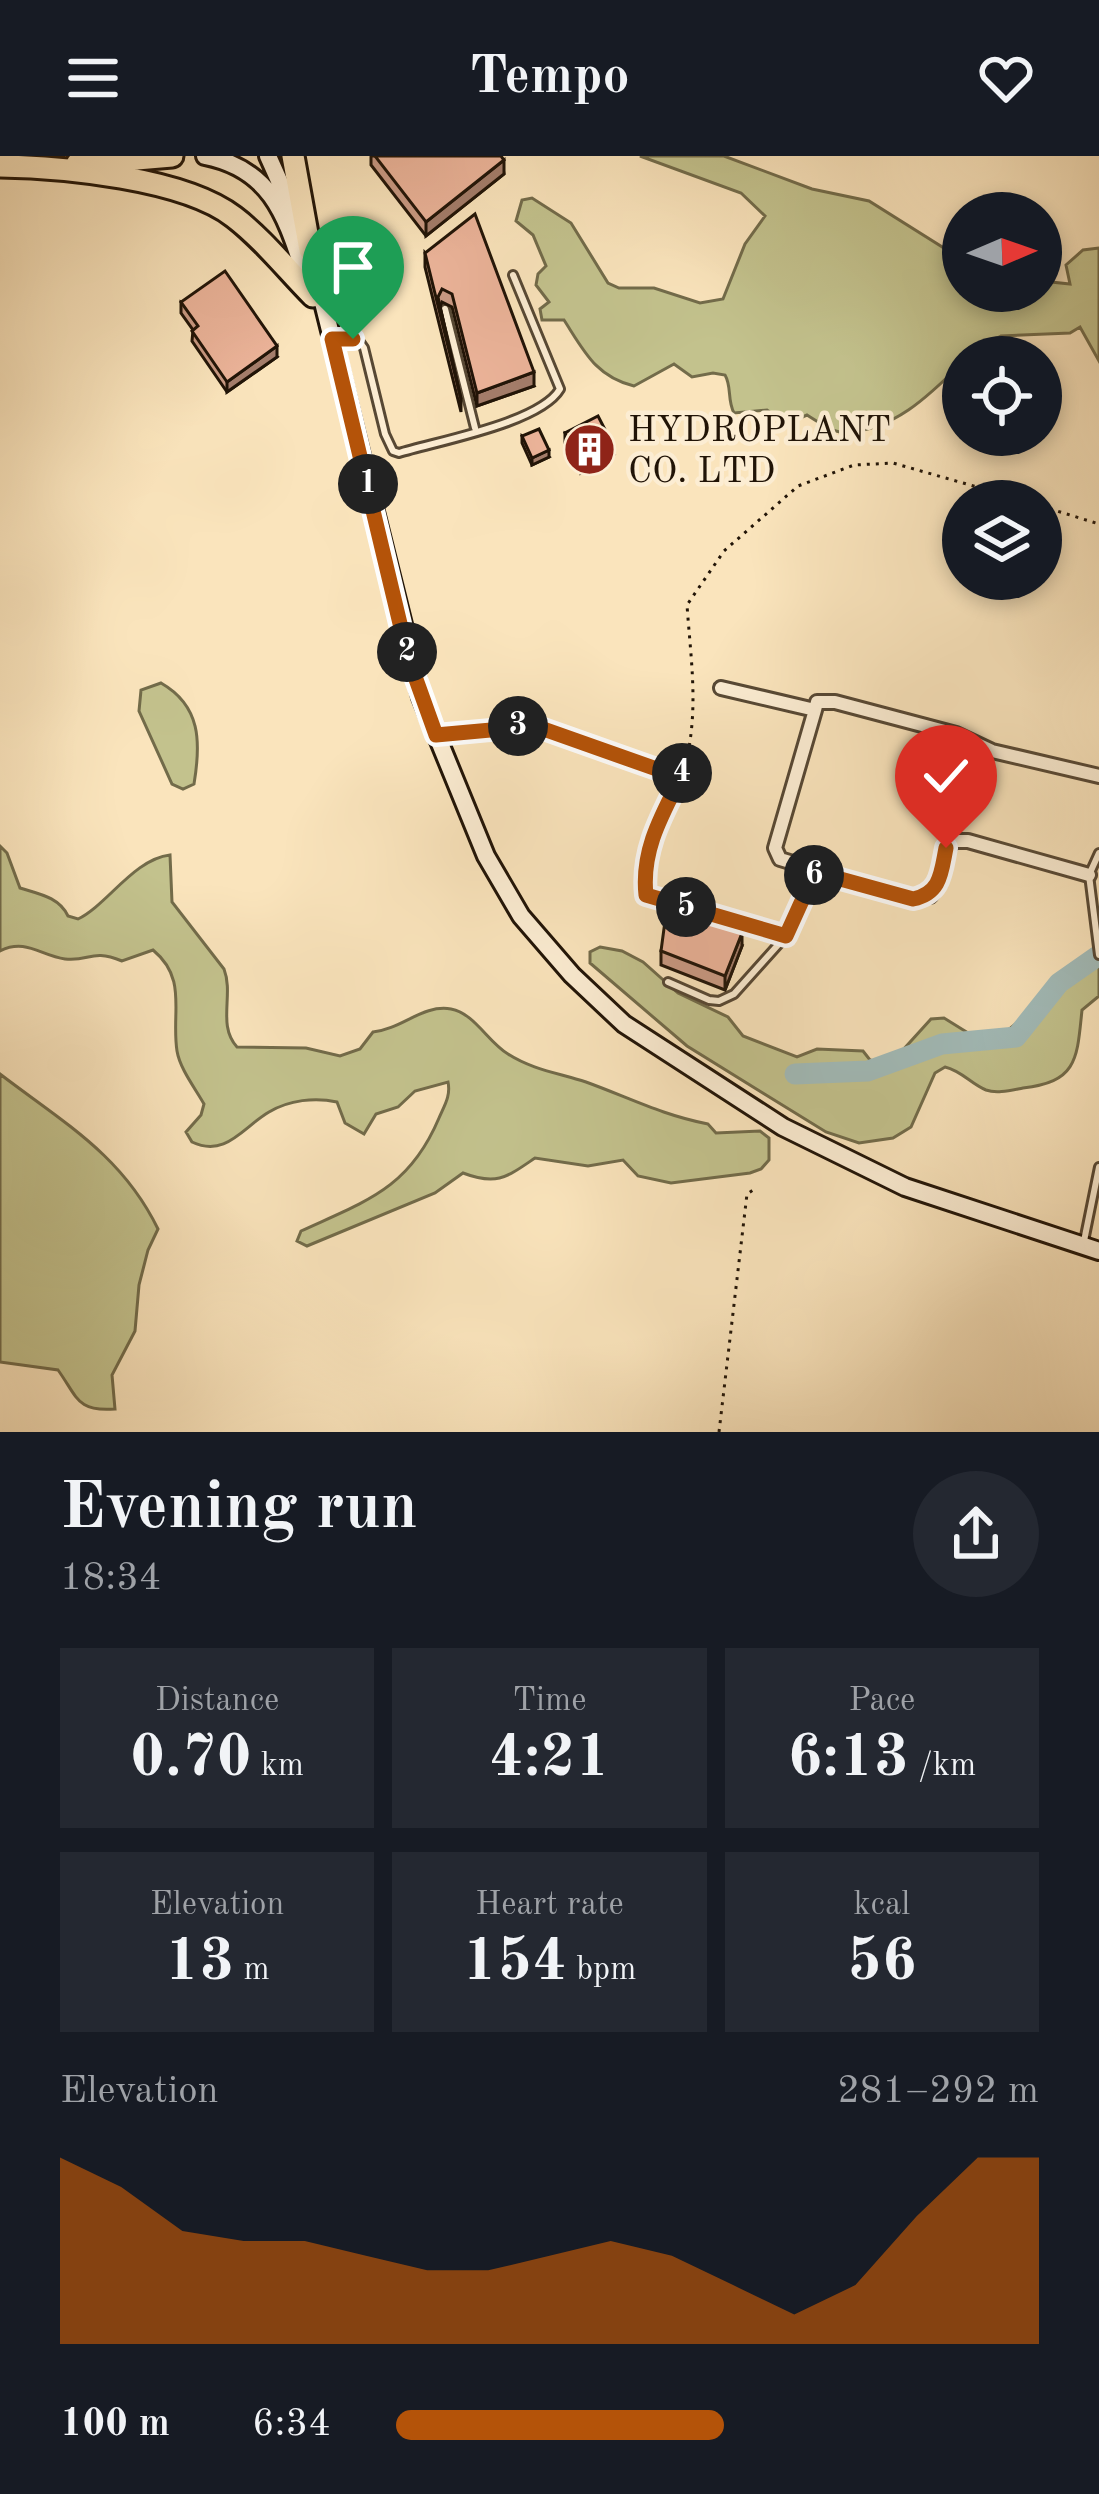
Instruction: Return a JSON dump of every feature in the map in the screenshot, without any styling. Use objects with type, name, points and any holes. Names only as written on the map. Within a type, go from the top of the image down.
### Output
[{"type":"highway","points":[[0,166],[45,167],[172,156]]},
{"type":"highway","points":[[293,156],[310,250]]},
{"type":"highway","points":[[45,167],[143,182],[209,202],[235,217],[313,296]]},
{"type":"main road","points":[[206,156],[243,167],[261,179],[291,233],[332,339]]},
{"type":"main road","points":[[268,156],[310,250],[408,657],[486,856],[521,916],[572,975],[624,1024],[783,1127],[870,1173],[1091,1248]]},
{"type":"street","points":[[722,688],[814,710]]},
{"type":"street","points":[[1089,875],[955,841],[946,848],[939,884],[930,896],[913,899],[815,872],[780,859],[775,848],[818,702],[835,702],[956,734],[992,752],[1099,776]]},
{"type":"lane","points":[[332,339],[359,340],[364,349],[393,451],[521,416],[555,398],[560,389],[513,275]]},
{"type":"lane","points":[[446,309],[476,430]]},
{"type":"lane","points":[[1099,853],[1089,875],[1099,955]]},
{"type":"lane","points":[[668,982],[719,1001],[734,994],[786,936],[815,872]]},
{"type":"lane","points":[[1091,1248],[1099,1167]]},
{"type":"path","points":[[786,936],[646,895],[644,876],[652,836],[692,746],[695,684],[687,605],[724,550],[798,486],[854,465],[893,463],[952,480]]},
{"type":"path","points":[[1062,513],[1099,524]]},
{"type":"path","points":[[436,735],[535,726],[665,772],[683,773]]},
{"type":"path","points":[[718,1432],[747,1195],[757,1188]]},
{"type":"shaded area","points":[[640,156],[724,156],[812,189],[869,201],[942,247],[942,312],[1062,312],[1062,283],[1070,284],[1066,265],[1083,250],[1099,248],[1099,361],[1080,327],[1070,333],[942,336],[942,382],[937,387],[893,419],[841,432],[807,415],[786,424],[767,410],[734,413],[725,375],[692,377],[674,364],[634,386],[621,382],[592,361],[564,320],[542,320],[540,309],[549,302],[536,285],[546,266],[533,235],[516,221],[522,200],[532,198],[571,223],[608,283],[619,288],[654,288],[700,303],[723,299],[745,244],[765,216],[741,193]]},
{"type":"shaded area","points":[[161,683],[184,703],[195,726],[194,784],[183,789],[172,784],[139,711],[141,690]]},
{"type":"shaded area","points":[[0,846],[20,888],[54,900],[68,916],[78,919],[133,873],[170,855],[172,902],[224,969],[228,1029],[237,1047],[306,1048],[340,1056],[360,1049],[373,1032],[431,1010],[451,1009],[467,1016],[501,1049],[527,1064],[708,1124],[716,1133],[760,1131],[769,1138],[769,1160],[750,1173],[671,1183],[638,1176],[623,1160],[588,1166],[535,1158],[501,1178],[463,1173],[435,1193],[307,1246],[297,1241],[301,1231],[383,1190],[414,1161],[445,1105],[448,1082],[415,1091],[398,1107],[376,1114],[364,1134],[345,1123],[337,1102],[311,1100],[277,1108],[224,1143],[204,1146],[192,1142],[186,1132],[204,1104],[179,1058],[174,984],[164,961],[153,950],[122,961],[97,955],[65,959],[18,946],[0,951]]},
{"type":"shaded area","points":[[600,947],[643,962],[678,993],[728,1017],[743,1036],[797,1057],[817,1049],[863,1051],[870,1060],[881,1063],[901,1052],[931,1019],[944,1018],[973,1036],[1007,1031],[1099,955],[1099,996],[1082,1010],[1076,1054],[1055,1080],[990,1091],[945,1067],[935,1073],[911,1127],[893,1138],[859,1143],[826,1132],[687,1046],[590,963],[590,952]]},
{"type":"shaded area","points":[[0,1074],[109,1160],[144,1203],[158,1229],[139,1285],[135,1331],[112,1375],[115,1409],[86,1405],[58,1370],[0,1362]]},
{"type":"building","points":[[375,156],[501,156],[504,160],[426,222]]},
{"type":"building","points":[[475,214],[534,372],[477,393],[452,294],[442,289],[438,297],[461,399],[425,253]]},
{"type":"building","points":[[225,271],[277,346],[227,382],[192,331],[198,326],[181,302]]},
{"type":"building","name":"HYDROPLANT CO. LTD","points":[[598,416],[613,445],[581,462],[565,433]]},
{"type":"building","points":[[539,429],[549,450],[532,458],[522,436]]},
{"type":"building","points":[[667,906],[742,933],[725,976],[661,951]]},
{"type":"waterway","points":[[795,1074],[868,1071],[942,1044],[1016,1037],[1059,983],[1099,955]]},
{"type":"place","name":"HYDROPLANT CO. LTD","points":[[589,449]]},
{"type":"route","points":[[353,339],[332,339],[408,657],[436,735],[535,726],[665,772],[683,773],[652,836],[644,876],[646,895],[786,936],[815,872],[913,899],[930,896],[939,884],[946,848]]}]
